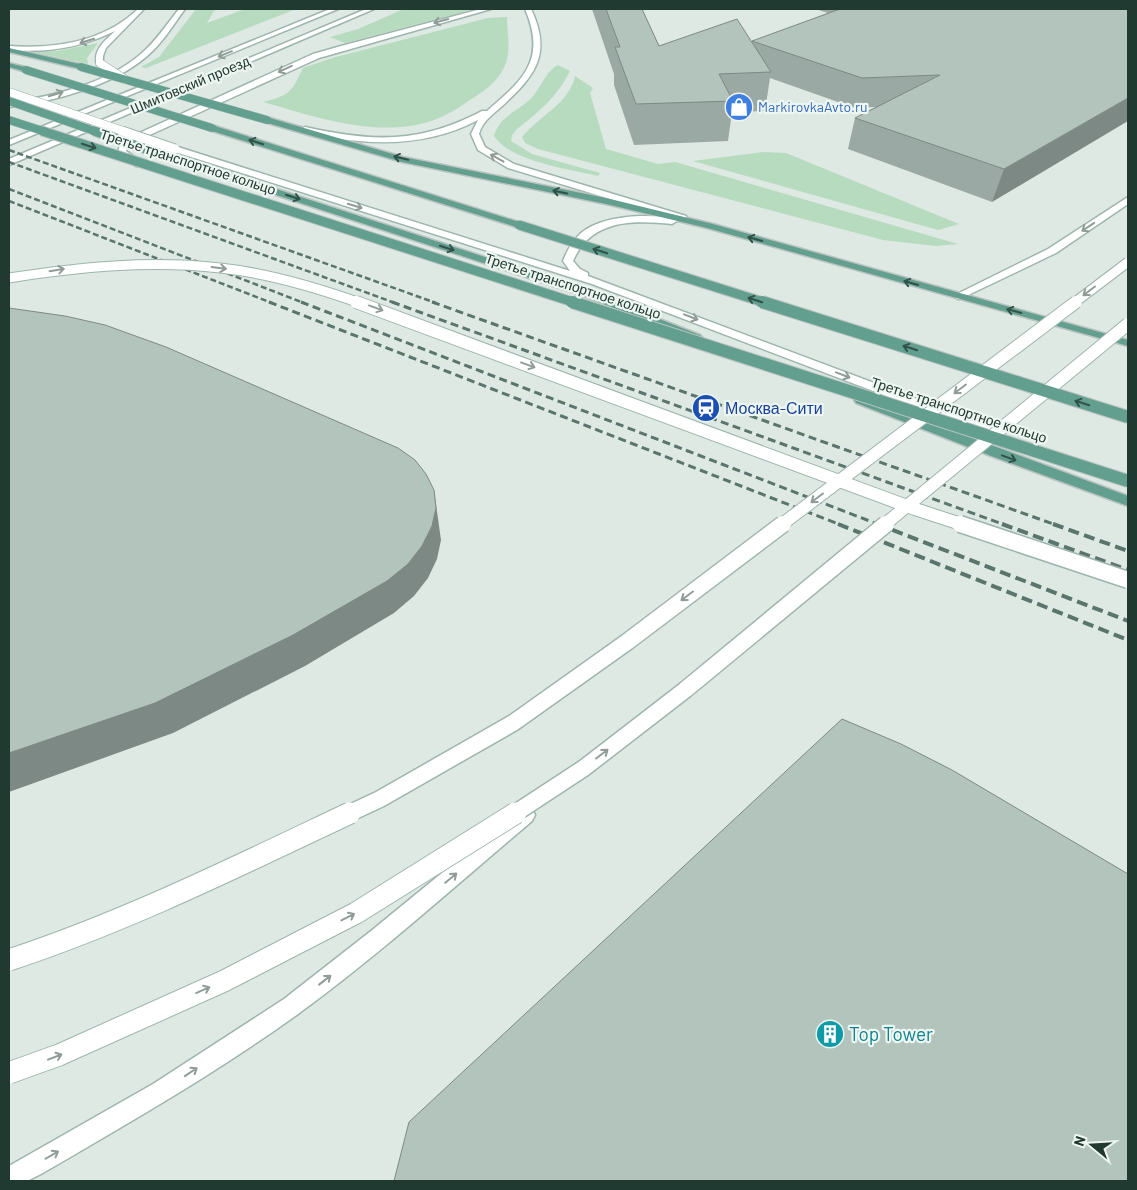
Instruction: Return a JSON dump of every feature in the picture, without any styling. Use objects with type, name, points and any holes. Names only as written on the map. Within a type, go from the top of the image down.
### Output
[{"type":"main road","points":[[126,80],[100,63],[100,52],[141,9]]},
{"type":"main road","points":[[9,103],[33,101],[66,91],[127,67],[147,52],[182,9]]},
{"type":"main road","name":"Шмитовский проезд","points":[[9,142],[335,9]]},
{"type":"main road","name":"Шмитовский проезд","points":[[9,162],[371,9]]},
{"type":"main road","points":[[488,9],[343,47],[304,61],[129,141],[124,145],[122,152],[136,162],[174,177],[850,396]]},
{"type":"main road","points":[[530,10],[537,43],[536,60],[529,76],[480,122],[475,134],[481,148],[490,155],[526,171],[710,226],[1128,343]]},
{"type":"main road","points":[[9,49],[43,49],[81,43],[108,33],[130,19]]},
{"type":"main road","points":[[9,49],[81,67],[402,159],[606,201],[710,226]]},
{"type":"main road","points":[[9,65],[1128,417]]},
{"type":"main road","points":[[9,92],[175,149],[596,282],[1128,481]]},
{"type":"main road","points":[[267,120],[343,138],[377,142],[393,141],[428,136],[462,125],[505,99]]},
{"type":"main road","points":[[9,103],[582,292],[996,453],[1128,501]]},
{"type":"main road","name":"Третье транспортное кольцо","points":[[9,120],[1128,481]]},
{"type":"main road","points":[[958,296],[1052,251],[1128,200]]},
{"type":"main road","points":[[596,282],[576,272],[568,261],[571,250],[579,238],[594,230],[611,223],[632,219],[710,226]]},
{"type":"main road","points":[[9,960],[54,945],[199,885],[380,799],[514,723],[643,630],[1128,262]]},
{"type":"main road","points":[[9,278],[100,266],[183,265],[251,272],[315,288],[366,305],[915,509],[1128,580]]},
{"type":"main road","points":[[9,1178],[161,1092],[291,1006],[378,938],[584,768],[685,690],[1128,324]]},
{"type":"main road","points":[[9,1073],[59,1055],[224,981],[356,913],[477,839],[584,768]]},
{"type":"green space","points":[[196,9],[215,9],[207,23],[245,9],[296,9],[146,68],[141,67],[159,57]]},
{"type":"green space","points":[[404,9],[474,9],[345,43],[330,37],[358,29]]},
{"type":"green space","points":[[507,17],[508,52],[506,63],[500,75],[481,93],[441,117],[420,124],[374,127],[328,120],[263,102],[289,92],[303,68],[332,58],[488,18]]},
{"type":"green space","points":[[98,43],[87,58],[88,64],[34,52],[58,51]]},
{"type":"green space","points":[[558,65],[570,71],[565,80],[547,103],[517,129],[512,135],[511,141],[532,154],[600,173],[598,176],[527,158],[502,145],[494,136],[501,122],[534,95],[548,74]]},
{"type":"green space","points":[[575,76],[593,88],[590,93],[606,149],[658,164],[675,162],[958,244],[936,246],[883,240],[538,149],[525,143],[522,137],[561,102],[572,86]]},
{"type":"green space","points":[[763,152],[786,153],[959,224],[938,230],[693,161]]},
{"type":"building","points":[[606,9],[642,9],[659,46],[737,19],[771,72],[719,74],[733,101],[636,104],[615,47],[620,47]]},
{"type":"building","points":[[840,9],[1128,9],[1128,98],[1004,169],[855,118],[940,75],[862,78],[752,41]]},
{"type":"building","points":[[9,308],[65,316],[105,325],[166,347],[398,448],[415,460],[426,474],[434,490],[436,508],[432,526],[422,546],[408,564],[387,581],[293,635],[155,703],[9,753]]},
{"type":"building","name":"Top Tower","points":[[842,719],[901,744],[952,770],[1128,874],[1128,1181],[394,1181],[409,1122]]},
{"type":"railway","points":[[9,150],[436,303]]},
{"type":"railway","points":[[9,162],[395,303]]},
{"type":"railway","points":[[9,189],[304,303]]},
{"type":"railway","points":[[9,201],[272,303]]},
{"type":"railway","points":[[269,302],[841,525]]},
{"type":"railway","points":[[301,302],[880,525]]},
{"type":"railway","points":[[392,302],[1005,525]]},
{"type":"railway","points":[[432,302],[1056,525]]},
{"type":"railway","points":[[838,524],[1128,640]]},
{"type":"railway","points":[[877,524],[1128,621]]},
{"type":"railway","points":[[1002,524],[1128,570]]},
{"type":"railway","points":[[1053,524],[1128,551]]},
{"type":"place","name":"MarkirovkaAvto.ru","points":[[739,107]]},
{"type":"place","name":"Москва-Сити","points":[[706,408]]},
{"type":"place","name":"Top Tower","points":[[830,1034]]}]
